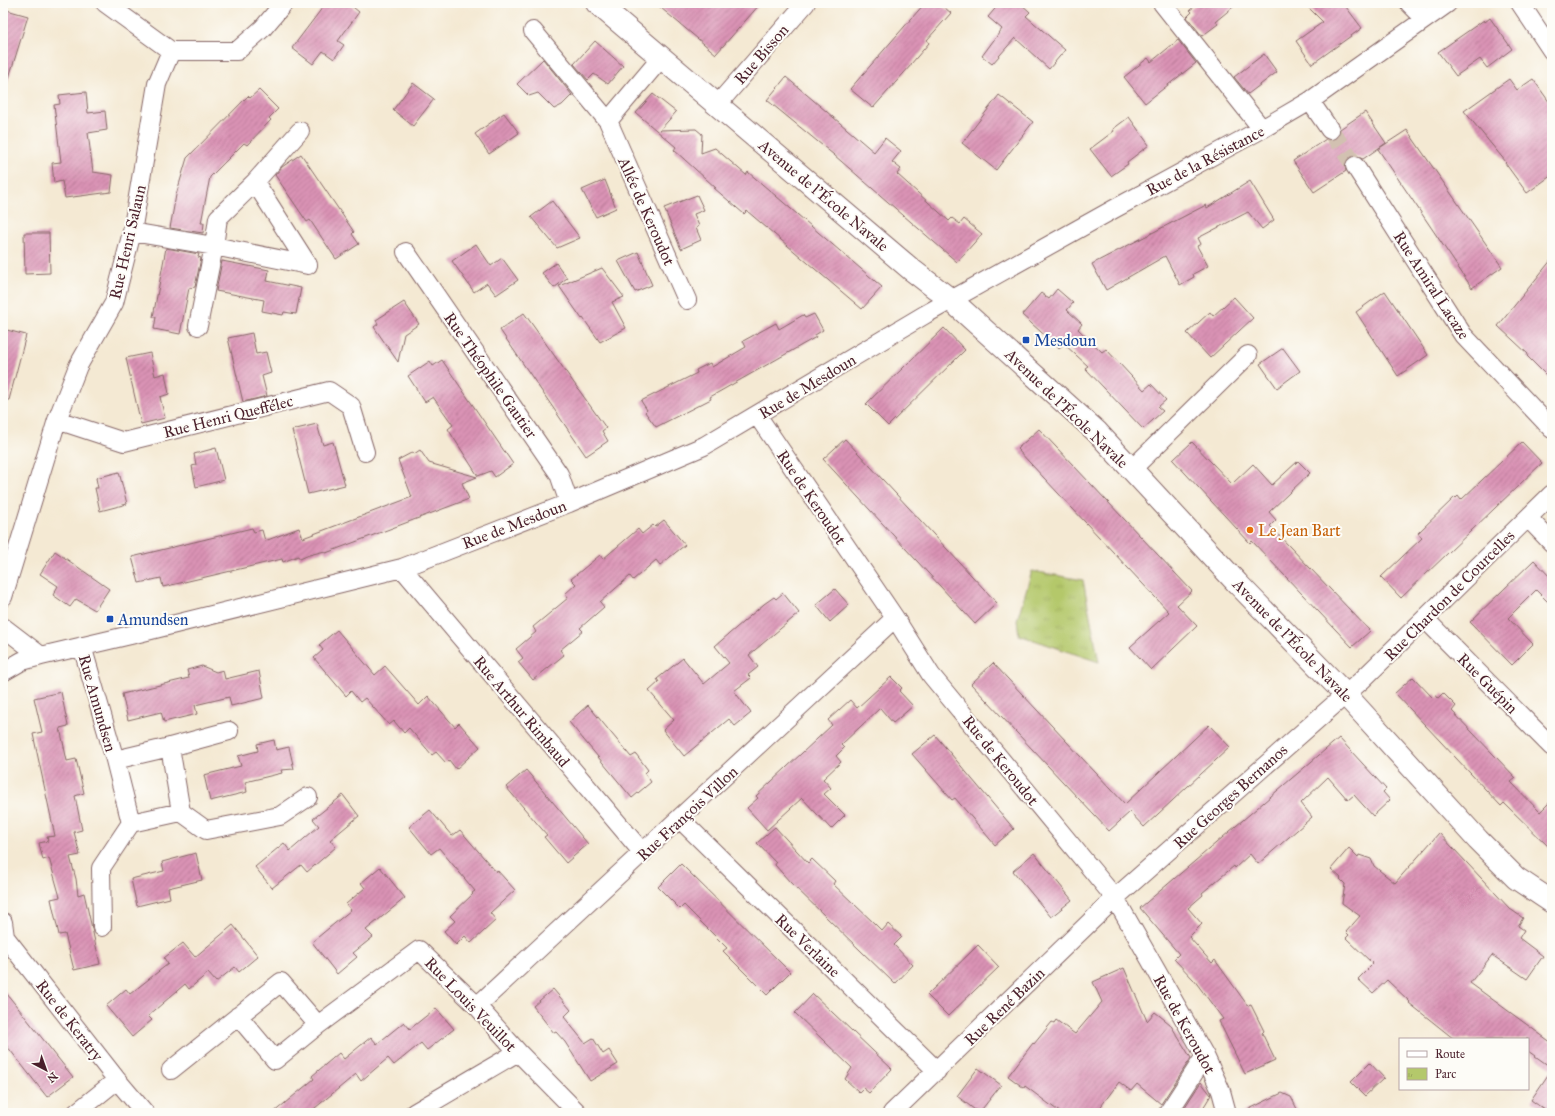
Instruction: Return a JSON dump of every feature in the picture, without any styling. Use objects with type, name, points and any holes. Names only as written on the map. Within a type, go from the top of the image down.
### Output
[{"type":"street","points":[[105,3],[171,51],[237,51],[263,28],[284,3]]},
{"type":"street","name":"Avenue de l'École Navale","points":[[597,3],[912,270],[951,300],[1097,432],[1238,584],[1346,694],[1478,840],[1516,878],[1552,902]]},
{"type":"street","name":"Rue Bisson","points":[[717,105],[806,3]]},
{"type":"street","points":[[1162,3],[1262,129]]},
{"type":"street","points":[[1409,3],[1424,19]]},
{"type":"street","name":"Rue de la Résistance","points":[[951,300],[1114,209],[1262,129],[1310,101],[1448,3]]},
{"type":"street","points":[[1520,3],[1552,51]]},
{"type":"street","name":"Allée de Keroudot","points":[[533,31],[608,121],[687,300]]},
{"type":"street","name":"Rue Henri Salaun","points":[[3,597],[58,420],[78,366],[114,303],[132,232],[157,84],[171,51]]},
{"type":"street","points":[[608,121],[661,58]]},
{"type":"street","points":[[1310,101],[1330,130]]},
{"type":"street","points":[[198,326],[218,218],[255,182],[300,131]]},
{"type":"street","name":"Rue Amiral Lacaze","points":[[1355,166],[1463,335],[1552,429]]},
{"type":"street","points":[[132,232],[214,246],[308,265],[255,182]]},
{"type":"street","name":"Rue Théophile Gautier","points":[[406,252],[560,474],[568,502]]},
{"type":"street","name":"Rue de Mesdoun","points":[[3,672],[22,661],[41,656],[139,634],[402,568],[704,446],[951,300]]},
{"type":"street","points":[[1131,470],[1248,355]]},
{"type":"street","name":"Rue Henri Queffélec","points":[[58,420],[124,442],[329,391],[351,406],[365,452]]},
{"type":"street","name":"Rue de Keroudot","points":[[757,416],[895,618],[932,675],[1115,898],[1205,1056],[1221,1091],[1227,1113]]},
{"type":"street","name":"Rue Chardon de Courcelles","points":[[1346,694],[1425,620],[1552,494]]},
{"type":"street","points":[[1528,518],[1552,543]]},
{"type":"street","name":"Rue Arthur Rimbaud","points":[[402,568],[643,853]]},
{"type":"street","name":"Rue François Villon","points":[[477,1006],[895,618]]},
{"type":"street","name":"Rue Guépin","points":[[1425,620],[1552,747]]},
{"type":"street","points":[[3,627],[41,656]]},
{"type":"street","name":"Rue Amundsen","points":[[82,646],[115,760],[131,823]]},
{"type":"street","name":"Rue Georges Bernanos","points":[[1115,898],[1346,694]]},
{"type":"street","name":"Rue Amundsen","points":[[115,760],[229,731]]},
{"type":"street","points":[[170,747],[181,812],[206,830],[280,816],[308,797]]},
{"type":"street","points":[[102,927],[101,868],[131,823],[181,812]]},
{"type":"street","name":"Rue Verlaine","points":[[680,819],[937,1071]]},
{"type":"street","name":"Rue René Bazin","points":[[892,1113],[1115,898]]},
{"type":"street","name":"Rue de Keratry","points":[[4,932],[117,1080],[145,1113]]},
{"type":"street","name":"Rue Louis Veuillot","points":[[238,1016],[275,1060],[419,950],[477,1006],[518,1052],[578,1113]]},
{"type":"street","points":[[171,1070],[281,982],[318,1026]]},
{"type":"street","points":[[414,1113],[518,1052]]},
{"type":"street","points":[[1168,1113],[1205,1056]]},
{"type":"street","points":[[76,1113],[117,1080]]},
{"type":"green space","points":[[1032,571],[1083,580],[1099,662],[1019,635],[1017,620]]},
{"type":"building","points":[[326,3],[348,3],[359,12],[338,41],[344,45],[334,59],[323,51],[313,64],[292,48]]},
{"type":"building","points":[[655,3],[761,3],[716,54]]},
{"type":"building","points":[[925,3],[939,3],[951,13],[927,40],[929,43],[911,65],[873,108],[850,89]]},
{"type":"building","points":[[1000,3],[1020,3],[1030,12],[1026,16],[1065,50],[1049,69],[1015,38],[992,64],[982,56],[1002,29],[988,17]]},
{"type":"building","points":[[1199,3],[1238,3],[1216,21],[1218,24],[1202,36],[1187,17],[1192,12],[1190,10]]},
{"type":"building","points":[[1304,3],[1343,3],[1362,28],[1312,64],[1296,41],[1323,22]]},
{"type":"building","points":[[3,9],[28,16],[7,84],[3,83]]},
{"type":"building","points":[[1490,18],[1512,49],[1487,68],[1480,59],[1456,76],[1438,52],[1484,20],[1485,22]]},
{"type":"building","points":[[1178,40],[1196,63],[1145,103],[1124,77],[1148,58],[1151,62]]},
{"type":"building","points":[[595,41],[623,66],[608,84],[594,74],[588,80],[574,64]]},
{"type":"building","points":[[1264,54],[1277,72],[1248,94],[1234,77]]},
{"type":"building","points":[[543,59],[572,95],[562,105],[554,109],[538,93],[529,96],[517,84]]},
{"type":"building","points":[[786,77],[874,152],[885,138],[901,151],[892,162],[901,169],[897,174],[949,221],[952,218],[960,224],[964,219],[982,234],[957,262],[834,155],[767,100]]},
{"type":"building","points":[[1509,79],[1517,90],[1533,79],[1552,106],[1552,175],[1527,193],[1505,163],[1506,162],[1464,111]]},
{"type":"building","points":[[413,83],[434,99],[413,126],[393,110]]},
{"type":"building","points":[[259,90],[278,109],[269,118],[271,120],[247,145],[244,143],[210,177],[201,223],[204,223],[203,233],[170,228],[176,195],[187,158],[248,96],[250,98]]},
{"type":"building","points":[[86,92],[88,113],[105,111],[107,130],[88,133],[93,172],[113,175],[111,192],[65,198],[62,181],[54,183],[52,163],[61,162],[54,105],[60,104],[59,95]]},
{"type":"building","points":[[653,94],[676,112],[660,130],[696,129],[702,134],[701,153],[715,148],[746,175],[748,172],[882,287],[862,309],[747,211],[744,214],[714,188],[716,188],[674,150],[676,147],[636,113]]},
{"type":"building","points":[[999,95],[1033,122],[996,170],[962,143]]},
{"type":"building","points":[[1365,112],[1386,143],[1363,159],[1355,156],[1349,157],[1345,166],[1346,171],[1314,192],[1293,161],[1326,139],[1336,139],[1339,135],[1340,129]]},
{"type":"building","points":[[504,113],[519,133],[489,154],[475,134]]},
{"type":"building","points":[[1129,117],[1149,145],[1127,162],[1128,164],[1111,176],[1090,149],[1114,131],[1113,129]]},
{"type":"building","points":[[1407,130],[1502,267],[1472,288],[1378,149]]},
{"type":"building","points":[[301,154],[354,232],[352,234],[359,244],[336,259],[310,220],[307,222],[275,175],[282,167]]},
{"type":"building","points":[[605,180],[616,208],[596,217],[582,190]]},
{"type":"building","points":[[1250,181],[1274,220],[1262,229],[1248,212],[1198,238],[1201,244],[1197,246],[1208,266],[1193,274],[1194,277],[1180,285],[1165,256],[1106,290],[1092,264],[1206,205],[1207,208]]},
{"type":"building","points":[[697,195],[704,210],[694,214],[699,226],[696,228],[701,240],[681,249],[664,208]]},
{"type":"building","points":[[552,201],[580,238],[557,248],[531,217]]},
{"type":"building","points":[[24,233],[49,233],[50,273],[25,274]]},
{"type":"building","points":[[476,244],[491,266],[502,258],[518,280],[496,295],[487,283],[474,292],[452,261]]},
{"type":"building","points":[[166,248],[199,254],[198,257],[201,258],[195,287],[189,288],[180,334],[154,329],[156,317],[153,317]]},
{"type":"building","points":[[638,252],[652,285],[635,292],[618,261]]},
{"type":"building","points":[[1552,259],[1552,381],[1527,356],[1528,354],[1498,326]]},
{"type":"building","points":[[222,261],[269,270],[267,281],[301,288],[296,314],[284,312],[283,315],[262,311],[264,300],[216,291]]},
{"type":"building","points":[[556,263],[567,278],[554,288],[542,273]]},
{"type":"building","points":[[602,268],[624,297],[612,302],[626,328],[600,342],[559,286]]},
{"type":"building","points":[[1057,289],[1073,303],[1067,310],[1082,324],[1078,329],[1102,352],[1106,349],[1144,390],[1151,384],[1166,400],[1158,407],[1163,411],[1143,429],[1085,368],[1088,366],[1064,344],[1059,348],[1022,315],[1041,293],[1049,299]]},
{"type":"building","points":[[1385,291],[1428,355],[1398,376],[1356,312]]},
{"type":"building","points":[[1234,297],[1253,318],[1210,358],[1187,333],[1210,312],[1213,316]]},
{"type":"building","points":[[404,302],[419,324],[404,334],[398,362],[374,327],[378,324],[376,320]]},
{"type":"building","points":[[524,313],[606,428],[602,431],[608,441],[586,456],[500,330]]},
{"type":"building","points":[[814,314],[823,330],[815,335],[816,337],[710,397],[711,399],[656,427],[645,412],[647,410],[641,401],[697,373],[696,370],[710,363],[712,367],[746,347],[743,341],[776,323],[779,329],[803,315],[805,318]]},
{"type":"building","points":[[944,328],[965,350],[888,426],[866,404]]},
{"type":"building","points":[[3,329],[26,335],[9,400],[3,400]]},
{"type":"building","points":[[252,333],[256,354],[266,352],[271,373],[262,376],[267,396],[243,402],[228,338]]},
{"type":"building","points":[[1283,348],[1300,371],[1277,388],[1260,364]]},
{"type":"building","points":[[150,353],[155,376],[165,373],[169,394],[160,397],[165,418],[141,424],[126,358]]},
{"type":"building","points":[[442,360],[513,464],[495,477],[491,471],[478,476],[448,429],[453,425],[433,397],[425,402],[408,376],[430,361],[433,366]]},
{"type":"building","points":[[317,424],[323,445],[333,442],[345,485],[308,494],[292,430]]},
{"type":"building","points":[[1039,429],[1192,591],[1177,605],[1197,626],[1151,670],[1130,647],[1169,612],[1017,449]]},
{"type":"building","points":[[845,439],[997,603],[975,624],[823,459]]},
{"type":"building","points":[[1192,442],[1232,484],[1253,464],[1272,485],[1298,461],[1310,473],[1269,512],[1276,520],[1270,526],[1370,631],[1352,647],[1252,541],[1250,543],[1173,460]]},
{"type":"building","points":[[1522,442],[1542,463],[1401,598],[1381,577],[1422,538],[1418,533],[1455,497],[1456,498],[1458,496],[1461,500]]},
{"type":"building","points":[[216,448],[224,480],[196,487],[192,466],[196,465],[194,454]]},
{"type":"building","points":[[420,450],[429,463],[477,477],[462,483],[469,499],[326,553],[325,551],[300,559],[298,556],[283,562],[282,559],[163,587],[161,578],[139,583],[132,557],[252,528],[254,532],[262,530],[265,541],[299,528],[303,538],[412,497],[398,460]]},
{"type":"building","points":[[119,472],[127,504],[100,511],[95,488],[98,488],[96,478]]},
{"type":"building","points":[[664,520],[685,545],[660,565],[656,560],[633,580],[630,576],[600,602],[604,607],[580,628],[583,631],[560,650],[564,655],[533,680],[518,662],[523,658],[516,649],[536,632],[533,627],[568,598],[565,594],[576,584],[571,579],[600,555],[603,559],[638,529],[642,534],[653,525],[655,527]]},
{"type":"building","points":[[55,551],[109,589],[95,610],[76,599],[70,607],[53,595],[58,586],[40,574]]},
{"type":"building","points":[[1534,560],[1552,579],[1552,606],[1536,590],[1508,618],[1533,644],[1512,665],[1470,622]]},
{"type":"building","points":[[835,589],[849,605],[830,622],[816,605]]},
{"type":"building","points":[[783,593],[799,613],[749,655],[758,667],[748,675],[751,678],[734,691],[751,713],[735,726],[729,719],[684,756],[663,730],[674,720],[649,691],[659,682],[657,679],[683,658],[704,684],[729,663],[715,646],[764,604],[774,597],[776,599]]},
{"type":"building","points":[[337,630],[375,675],[385,666],[419,705],[428,696],[455,727],[459,723],[480,747],[456,769],[449,760],[446,763],[436,752],[432,755],[409,728],[404,733],[394,721],[389,725],[365,698],[360,702],[351,691],[346,696],[314,658],[323,650],[319,645]]},
{"type":"building","points":[[993,663],[1125,804],[1209,725],[1230,747],[1144,827],[1130,812],[1109,831],[971,684]]},
{"type":"building","points":[[202,666],[216,672],[223,670],[225,679],[259,671],[264,698],[231,706],[229,697],[195,705],[197,714],[164,722],[161,712],[128,720],[122,694],[189,678],[187,670]]},
{"type":"building","points":[[891,677],[902,688],[899,691],[913,706],[893,723],[880,708],[841,745],[844,748],[836,756],[841,762],[823,779],[831,788],[824,794],[845,815],[831,829],[802,798],[767,830],[747,808],[758,798],[756,796],[832,725],[828,720],[850,700],[857,708]]},
{"type":"building","points":[[1413,677],[1432,697],[1435,694],[1438,698],[1443,693],[1456,706],[1452,711],[1516,778],[1511,782],[1540,812],[1552,800],[1552,850],[1504,803],[1501,806],[1395,693]]},
{"type":"building","points":[[61,692],[68,726],[60,728],[67,761],[76,759],[84,793],[75,796],[82,830],[74,832],[80,855],[70,857],[76,879],[78,895],[84,893],[100,964],[74,970],[65,934],[59,935],[51,899],[60,897],[49,858],[43,860],[39,843],[48,841],[47,837],[55,836],[33,734],[42,732],[34,698]]},
{"type":"building","points":[[588,705],[631,757],[636,754],[648,770],[645,773],[651,782],[632,798],[569,722]]},
{"type":"building","points":[[935,735],[1014,829],[995,845],[955,798],[952,800],[912,754]]},
{"type":"building","points":[[1339,738],[1386,789],[1383,792],[1390,800],[1373,816],[1354,795],[1348,800],[1328,777],[1301,803],[1312,817],[1258,864],[1250,854],[1235,868],[1234,866],[1202,893],[1203,895],[1188,908],[1202,924],[1189,937],[1212,963],[1215,960],[1248,1006],[1251,1005],[1264,1031],[1262,1033],[1275,1060],[1245,1074],[1219,1021],[1223,1019],[1194,980],[1174,959],[1179,954],[1140,908]]},
{"type":"building","points":[[274,740],[276,750],[289,747],[294,769],[281,770],[282,773],[245,782],[247,792],[210,801],[204,775],[241,766],[238,756],[258,751],[257,744]]},
{"type":"building","points":[[526,770],[588,844],[566,863],[544,837],[547,835],[506,787]]},
{"type":"building","points":[[343,795],[359,816],[330,840],[336,847],[307,872],[301,865],[272,888],[255,867],[284,843],[290,851],[319,826],[313,819]]},
{"type":"building","points":[[430,810],[452,836],[460,830],[496,872],[497,870],[515,890],[490,913],[496,920],[471,943],[465,936],[456,945],[444,931],[455,921],[450,916],[475,891],[439,848],[431,854],[409,827]]},
{"type":"building","points":[[775,827],[808,863],[812,859],[835,881],[833,884],[882,931],[888,924],[902,937],[894,945],[913,965],[895,984],[790,882],[775,865],[776,863],[757,843]]},
{"type":"building","points":[[1439,833],[1510,909],[1523,918],[1518,926],[1524,930],[1519,938],[1543,956],[1527,979],[1492,955],[1470,983],[1552,1043],[1552,1068],[1529,1052],[1529,1038],[1453,1038],[1409,1003],[1410,1002],[1387,980],[1373,993],[1358,979],[1373,964],[1346,938],[1349,935],[1346,932],[1360,916],[1342,903],[1345,884],[1331,869],[1349,848],[1358,857],[1359,855],[1371,859],[1374,866],[1395,883]]},
{"type":"building","points":[[196,853],[202,880],[168,888],[170,898],[137,906],[131,879],[164,871],[162,862]]},
{"type":"building","points":[[1034,853],[1072,900],[1051,917],[1013,871]]},
{"type":"building","points":[[681,864],[790,972],[767,995],[723,951],[727,948],[684,905],[680,909],[658,887]]},
{"type":"building","points":[[380,867],[405,898],[366,930],[373,937],[353,953],[357,957],[337,974],[312,942],[351,910],[346,904],[365,888],[361,883]]},
{"type":"building","points":[[233,925],[258,956],[239,972],[235,967],[216,982],[208,973],[189,989],[185,984],[148,1016],[152,1020],[132,1037],[106,1006],[126,989],[130,994],[168,964],[164,958],[183,943],[195,957]]},
{"type":"building","points":[[978,945],[999,967],[948,1016],[927,995]]},
{"type":"building","points":[[1124,968],[1147,1021],[1155,1012],[1170,1024],[1191,1058],[1161,1104],[1137,1084],[1131,1091],[1119,1082],[1096,1113],[1061,1113],[1025,1086],[1024,1088],[1008,1076],[1033,1043],[1034,1044],[1052,1022],[1054,1023],[1056,1020],[1075,1034],[1102,1002],[1093,982]]},
{"type":"building","points":[[3,989],[73,1077],[47,1097],[3,1041]]},
{"type":"building","points":[[553,989],[571,1010],[564,1017],[585,1043],[593,1038],[603,1054],[609,1050],[618,1064],[590,1081],[565,1042],[556,1032],[554,1033],[533,1006]]},
{"type":"building","points":[[813,994],[892,1069],[869,1093],[863,1088],[859,1092],[845,1079],[852,1068],[795,1013]]},
{"type":"building","points":[[436,1008],[454,1029],[427,1050],[421,1043],[394,1065],[388,1058],[361,1081],[356,1074],[309,1113],[273,1113],[314,1079],[312,1076],[339,1053],[344,1059],[371,1037],[377,1044],[404,1022],[410,1029]]},
{"type":"building","points":[[1370,1063],[1384,1078],[1365,1096],[1351,1082]]},
{"type":"building","points":[[978,1068],[1001,1085],[979,1113],[957,1096]]},
{"type":"building","points":[[1552,1069],[1552,1113],[1549,1113],[1531,1100]]},
{"type":"building","points":[[1201,1082],[1211,1095],[1200,1113],[1181,1113]]},
{"type":"building","points":[[1282,1093],[1291,1097],[1299,1113],[1241,1113]]},
{"type":"tunnel","points":[[1330,130],[1355,166]]},
{"type":"place","name":"Mesdoun","points":[[1026,340]]},
{"type":"place","name":"Le Jean Bart","points":[[1250,530]]},
{"type":"place","name":"Amundsen","points":[[110,619]]}]
